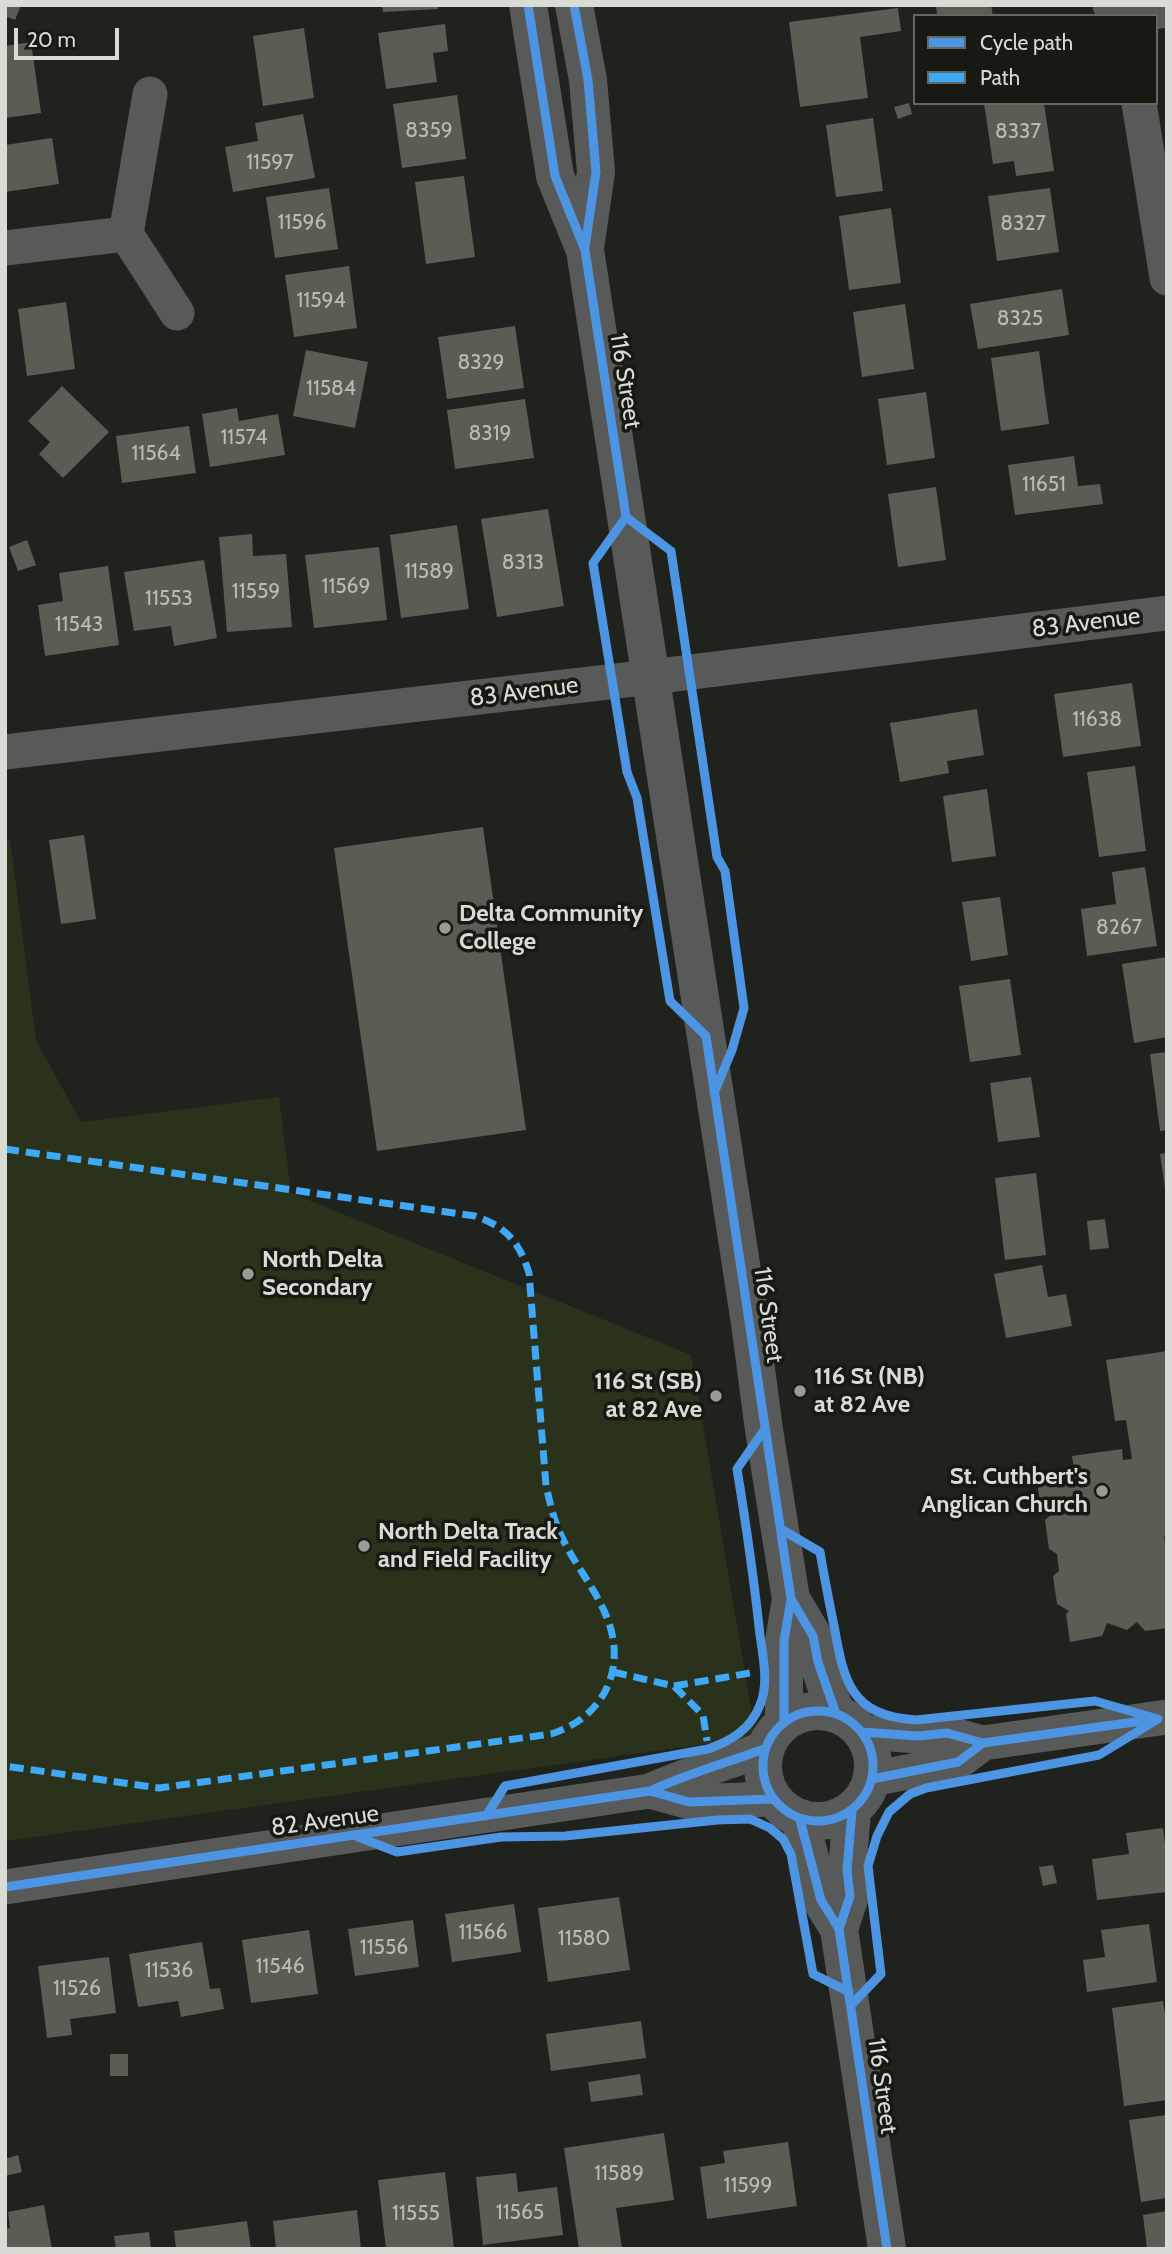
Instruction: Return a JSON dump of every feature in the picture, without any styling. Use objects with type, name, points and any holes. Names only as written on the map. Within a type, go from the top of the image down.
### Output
[{"type":"street","name":"116 Street","points":[[528,5],[555,176],[585,250],[791,1599],[783,1641],[774,1735]]},
{"type":"street","name":"116 Street","points":[[574,5],[588,79],[596,172],[585,250]]},
{"type":"street","points":[[1140,14],[1167,10]]},
{"type":"street","points":[[150,94],[126,234],[177,313]]},
{"type":"street","points":[[1139,105],[1167,278]]},
{"type":"street","points":[[5,248],[126,234]]},
{"type":"street","name":"83 Avenue","points":[[5,752],[651,677],[1167,612]]},
{"type":"street","name":"116 Street","points":[[791,1599],[813,1636],[818,1662],[849,1723]]},
{"type":"street","points":[[849,1723],[872,1755],[872,1779],[864,1797],[852,1811],[836,1819],[818,1822],[786,1809],[764,1783],[762,1766],[774,1735],[801,1713],[818,1710],[849,1723],[918,1736],[947,1734],[983,1743],[1167,1717]]},
{"type":"street","name":"82 Avenue","points":[[5,1887],[650,1791],[684,1776],[711,1769],[774,1735]]},
{"type":"street","points":[[872,1779],[958,1762],[983,1743]]},
{"type":"street","name":"82 Avenue","points":[[650,1791],[689,1802],[786,1809]]},
{"type":"street","name":"116 Street","points":[[786,1809],[821,1900],[839,1929],[887,2249]]},
{"type":"street","name":"116 Street","points":[[839,1929],[850,1896],[847,1870],[852,1811]]},
{"type":"green space","name":"North Delta Track and Field Facility","points":[[5,839],[10,839],[36,1040],[81,1122],[279,1097],[291,1193],[691,1355],[756,1737],[5,1841]]},
{"type":"building","points":[[5,5],[21,5],[15,20],[5,16]]},
{"type":"building","points":[[382,5],[438,5],[438,9],[383,12]]},
{"type":"building","points":[[936,5],[991,5],[993,14],[937,14]]},
{"type":"building","points":[[898,8],[901,31],[860,37],[868,98],[800,107],[789,22]]},
{"type":"building","points":[[445,24],[448,51],[433,53],[437,82],[386,89],[378,33]]},
{"type":"building","points":[[304,28],[314,98],[263,106],[253,36]]},
{"type":"building","points":[[31,42],[41,113],[5,118],[5,46]]},
{"type":"building","points":[[457,95],[466,159],[402,168],[393,104]]},
{"type":"building","points":[[909,103],[912,114],[898,119],[894,107]]},
{"type":"building","points":[[984,105],[1044,105],[1054,171],[1016,176],[1014,161],[993,164]]},
{"type":"building","points":[[303,114],[315,178],[233,192],[225,147],[258,141],[255,123]]},
{"type":"building","points":[[873,118],[883,191],[836,197],[826,125]]},
{"type":"building","points":[[52,138],[59,184],[5,192],[5,145]]},
{"type":"building","points":[[464,176],[475,257],[426,264],[415,182]]},
{"type":"building","points":[[329,188],[338,249],[275,258],[266,197]]},
{"type":"building","points":[[1050,188],[1059,252],[997,261],[988,196]]},
{"type":"building","points":[[891,208],[901,283],[849,290],[839,216]]},
{"type":"building","points":[[349,266],[357,328],[294,337],[285,275]]},
{"type":"building","points":[[1062,289],[1069,335],[978,349],[970,304]]},
{"type":"building","points":[[66,302],[75,369],[27,376],[18,309]]},
{"type":"building","points":[[905,304],[914,369],[862,377],[853,312]]},
{"type":"building","points":[[515,326],[524,388],[447,399],[438,337]]},
{"type":"building","points":[[306,350],[368,362],[355,428],[293,416]]},
{"type":"building","points":[[1039,351],[1049,424],[1001,431],[991,358]]},
{"type":"building","points":[[62,386],[109,432],[63,478],[39,454],[50,442],[28,421]]},
{"type":"building","points":[[926,392],[935,458],[887,465],[878,399]]},
{"type":"building","points":[[525,399],[534,458],[455,469],[447,410]]},
{"type":"building","points":[[237,408],[239,421],[278,414],[285,455],[210,467],[202,414]]},
{"type":"building","points":[[189,426],[196,473],[122,483],[116,436]]},
{"type":"building","points":[[1074,456],[1078,486],[1100,484],[1103,504],[1015,515],[1008,465]]},
{"type":"building","points":[[936,487],[946,560],[898,567],[888,494]]},
{"type":"building","points":[[548,509],[564,606],[497,617],[481,519]]},
{"type":"building","points":[[457,525],[469,609],[401,618],[390,535]]},
{"type":"building","points":[[252,534],[253,556],[286,554],[292,627],[227,632],[219,537]]},
{"type":"building","points":[[27,540],[36,565],[18,571],[9,547]]},
{"type":"building","points":[[379,547],[387,620],[314,628],[305,555]]},
{"type":"building","points":[[204,560],[217,638],[174,646],[171,626],[134,631],[124,572]]},
{"type":"building","points":[[108,566],[119,645],[45,656],[38,605],[63,601],[59,573]]},
{"type":"building","points":[[1132,683],[1141,746],[1063,757],[1054,694]]},
{"type":"building","points":[[977,709],[984,755],[947,761],[949,773],[900,782],[890,723]]},
{"type":"building","points":[[1135,766],[1146,851],[1099,857],[1087,772]]},
{"type":"building","points":[[987,789],[996,856],[952,862],[943,796]]},
{"type":"building","points":[[483,827],[526,1130],[377,1151],[334,848]]},
{"type":"building","points":[[84,835],[96,919],[61,924],[49,840]]},
{"type":"building","points":[[1145,867],[1157,946],[1087,956],[1081,909],[1116,904],[1112,872]]},
{"type":"building","points":[[1000,897],[1008,955],[971,961],[962,902]]},
{"type":"building","points":[[1167,957],[1167,1037],[1134,1043],[1122,964]]},
{"type":"building","points":[[1010,979],[1021,1055],[970,1062],[959,986]]},
{"type":"building","points":[[1167,1052],[1167,1130],[1160,1131],[1150,1054]]},
{"type":"building","points":[[1031,1077],[1040,1137],[998,1142],[990,1083]]},
{"type":"building","points":[[1167,1153],[1167,1188],[1165,1188],[1160,1154]]},
{"type":"building","points":[[1036,1173],[1046,1255],[1005,1260],[995,1178]]},
{"type":"building","points":[[1105,1219],[1109,1248],[1090,1250],[1087,1221]]},
{"type":"building","points":[[1042,1265],[1048,1297],[1066,1294],[1072,1326],[1006,1338],[994,1274]]},
{"type":"building","name":"St. Cuthbert's Anglican Church","points":[[1167,1351],[1167,1535],[1164,1537],[1167,1555],[1167,1628],[1145,1631],[1137,1622],[1127,1630],[1107,1623],[1102,1636],[1070,1642],[1066,1614],[1069,1611],[1057,1604],[1053,1576],[1059,1571],[1057,1554],[1049,1549],[1045,1520],[1051,1515],[1050,1509],[1041,1510],[1036,1474],[1074,1469],[1072,1456],[1122,1449],[1123,1460],[1132,1459],[1126,1420],[1115,1421],[1106,1360]]},
{"type":"building","points":[[1163,1828],[1167,1892],[1097,1900],[1092,1859],[1129,1854],[1126,1833]]},
{"type":"building","points":[[1053,1865],[1057,1883],[1043,1886],[1039,1867]]},
{"type":"building","points":[[619,1897],[630,1970],[548,1982],[538,1908]]},
{"type":"building","points":[[514,1904],[521,1952],[452,1962],[445,1914]]},
{"type":"building","points":[[413,1920],[419,1967],[355,1976],[348,1929]]},
{"type":"building","points":[[1149,1924],[1157,1982],[1087,1992],[1083,1960],[1105,1957],[1101,1930]]},
{"type":"building","points":[[309,1930],[318,1994],[251,2003],[242,1940]]},
{"type":"building","points":[[202,1942],[210,1989],[220,1988],[224,2009],[181,2017],[178,2001],[138,2007],[129,1954]]},
{"type":"building","points":[[109,1957],[116,2013],[70,2019],[72,2035],[47,2038],[38,1966]]},
{"type":"building","points":[[1163,2001],[1167,2028],[1167,2100],[1124,2106],[1112,2008]]},
{"type":"building","points":[[641,2021],[646,2058],[551,2071],[546,2034]]},
{"type":"building","points":[[110,2054],[128,2054],[128,2076],[110,2076]]},
{"type":"building","points":[[640,2074],[643,2095],[591,2102],[588,2082]]},
{"type":"building","points":[[1167,2115],[1167,2198],[1141,2202],[1129,2120]]},
{"type":"building","points":[[664,2133],[674,2200],[616,2208],[622,2248],[579,2249],[564,2148]]},
{"type":"building","points":[[788,2142],[797,2206],[707,2219],[700,2167],[725,2163],[723,2151]]},
{"type":"building","points":[[18,2155],[22,2172],[5,2176],[5,2159]]},
{"type":"building","points":[[445,2172],[454,2248],[386,2249],[378,2180]]},
{"type":"building","points":[[516,2173],[518,2192],[557,2187],[563,2235],[483,2245],[476,2177]]},
{"type":"building","points":[[44,2205],[52,2249],[5,2249],[5,2229],[10,2228],[8,2212]]},
{"type":"building","points":[[357,2210],[361,2249],[276,2249],[273,2221]]},
{"type":"building","points":[[1167,2211],[1167,2249],[1147,2249],[1143,2215]]},
{"type":"building","points":[[247,2221],[251,2249],[176,2249],[174,2231]]},
{"type":"building","points":[[149,2232],[151,2249],[116,2249],[114,2236]]},
{"type":"marked path","points":[[5,1149],[475,1216],[503,1230],[521,1252],[529,1273],[546,1486],[552,1510],[565,1543],[605,1613],[612,1633],[614,1652],[613,1670],[598,1702],[570,1726],[551,1734],[159,1788],[5,1766]]},
{"type":"marked path","points":[[613,1672],[674,1686],[703,1715],[707,1741]]},
{"type":"marked path","points":[[674,1686],[756,1672]]},
{"type":"cycle path","points":[[528,5],[555,176],[585,250],[626,517]]},
{"type":"cycle path","points":[[574,5],[588,80],[596,172],[585,247]]},
{"type":"cycle path","points":[[626,517],[593,563],[627,772],[637,798],[670,1001],[706,1036],[791,1599],[784,1641],[784,1722]]},
{"type":"cycle path","points":[[626,517],[671,551],[717,857],[725,871],[744,1008],[732,1050],[714,1093]]},
{"type":"cycle path","points":[[486,1816],[505,1786],[708,1749],[732,1738],[751,1721],[763,1697],[764,1670],[737,1469],[764,1430]]},
{"type":"cycle path","points":[[781,1529],[820,1552],[847,1679],[864,1703],[877,1711],[916,1720],[1095,1701],[1158,1719]]},
{"type":"cycle path","points":[[791,1599],[813,1636],[818,1662],[836,1714]]},
{"type":"cycle path","points":[[818,1711],[839,1715],[857,1727],[869,1745],[873,1766],[869,1787],[857,1805],[839,1817],[818,1821],[797,1817],[779,1805],[767,1787],[763,1766],[767,1745],[779,1727],[797,1715],[818,1711]]},
{"type":"cycle path","points":[[851,2005],[881,1974],[868,1866],[877,1836],[889,1812],[910,1794],[926,1788],[1099,1755],[1158,1719]]},
{"type":"cycle path","points":[[862,1732],[918,1736],[947,1733],[983,1743],[1149,1720]]},
{"type":"cycle path","points":[[872,1779],[958,1762],[983,1743]]},
{"type":"cycle path","points":[[5,1887],[650,1791],[764,1749]]},
{"type":"cycle path","points":[[650,1791],[689,1802],[772,1799]]},
{"type":"cycle path","points":[[839,1929],[850,1896],[847,1870],[852,1811]]},
{"type":"cycle path","points":[[358,1837],[397,1852],[501,1837],[565,1836],[750,1819],[770,1828],[783,1839],[791,1854],[813,1974],[849,1992]]},
{"type":"cycle path","points":[[800,1820],[821,1900],[839,1929],[887,2249]]},
{"type":"place","name":"Delta Community College","points":[[445,928]]},
{"type":"place","name":"North Delta Secondary","points":[[248,1274]]},
{"type":"place","name":"116 St (NB) at 82 Ave","points":[[800,1391]]},
{"type":"place","name":"116 St (SB) at 82 Ave","points":[[716,1396]]},
{"type":"place","name":"St. Cuthbert's Anglican Church","points":[[1102,1491]]},
{"type":"place","name":"North Delta Track and Field Facility","points":[[364,1546]]}]
